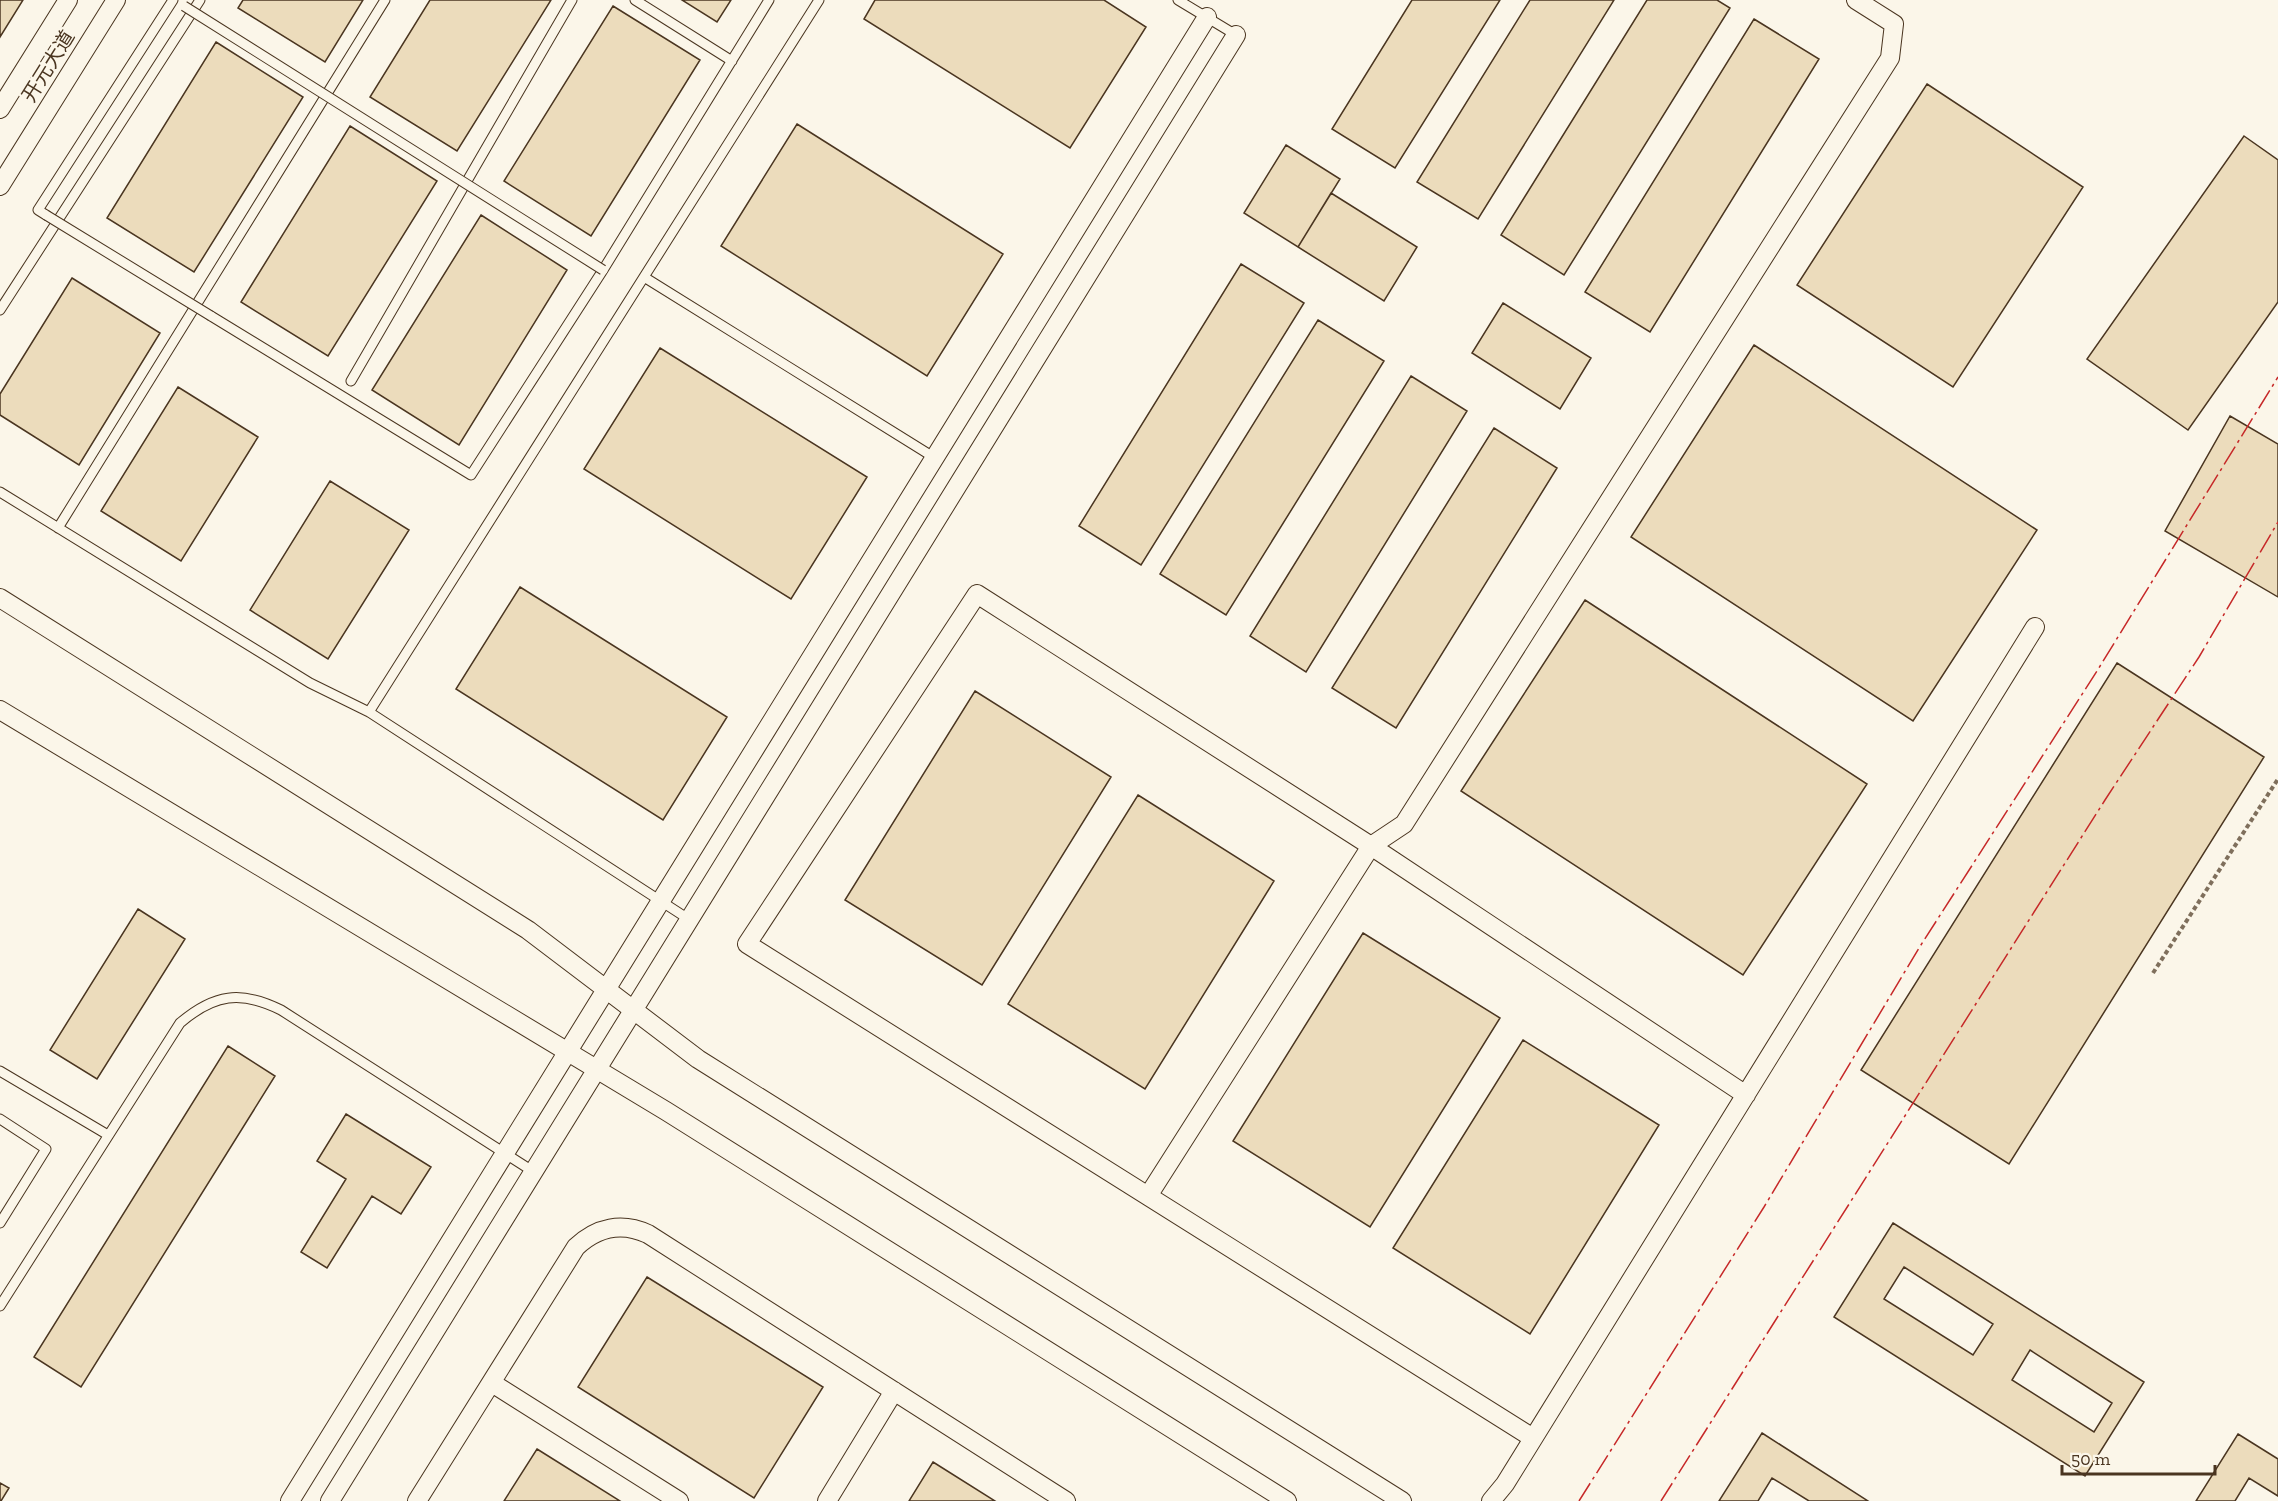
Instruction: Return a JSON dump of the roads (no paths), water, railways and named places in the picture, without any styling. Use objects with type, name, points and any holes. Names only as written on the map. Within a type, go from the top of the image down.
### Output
[{"type":"street","name":"开元大道","points":[[0,109],[68,0]]},
{"type":"street","name":"开元大道","points":[[0,186],[116,0]]},
{"type":"street","points":[[1148,1196],[1371,846],[1404,824],[1890,58],[1894,24],[1856,0]]},
{"type":"street","points":[[290,1501],[608,990],[1207,17]]},
{"type":"street","points":[[330,1501],[1236,35]]},
{"type":"street","points":[[1533,1438],[747,944],[977,594],[1371,846],[1746,1095]]},
{"type":"street","points":[[0,598],[528,930],[698,1059],[1402,1501]]},
{"type":"street","points":[[1491,1501],[1505,1484],[2035,627]]},
{"type":"street","points":[[0,710],[597,1070],[1287,1501]]},
{"type":"street","points":[[417,1501],[576,1247],[592,1234],[620,1227],[630,1227],[648,1234],[1066,1501]]},
{"type":"street","points":[[492,1383],[679,1501]]},
{"type":"street","points":[[827,1501],[894,1391]]},
{"type":"lane","points":[[603,270],[174,0],[38,210],[471,475],[603,270],[769,0]]},
{"type":"lane","points":[[0,310],[200,0]]},
{"type":"lane","points":[[58,528],[385,0]]},
{"type":"lane","points":[[351,381],[572,0]]},
{"type":"lane","points":[[635,0],[732,61]]},
{"type":"lane","points":[[369,712],[819,0]]},
{"type":"lane","points":[[1178,0],[1236,35]]},
{"type":"lane","points":[[644,277],[935,458]]},
{"type":"lane","points":[[0,492],[310,683],[369,712],[690,920]]},
{"type":"lane","points":[[0,1306],[180,1023],[196,1009],[217,999],[239,997],[261,1000],[281,1010],[534,1172]]},
{"type":"lane","points":[[0,1071],[108,1135]]},
{"type":"lane","points":[[0,1119],[46,1149],[0,1223]]}]
